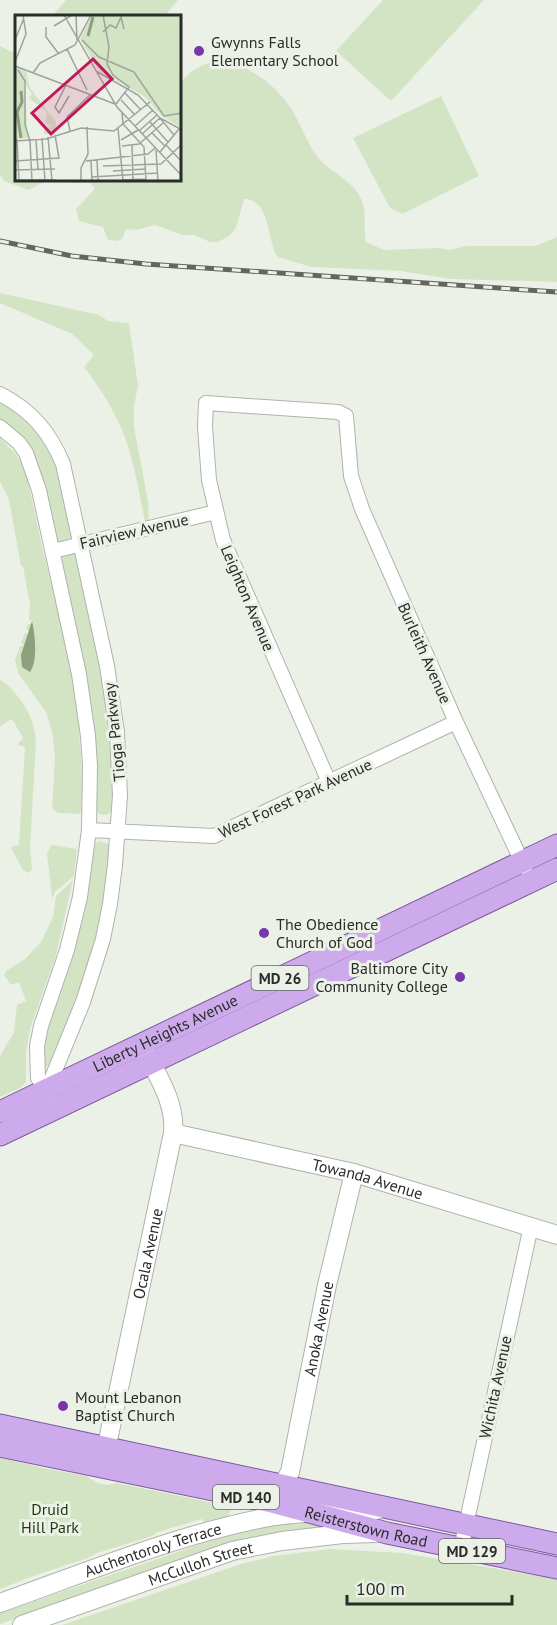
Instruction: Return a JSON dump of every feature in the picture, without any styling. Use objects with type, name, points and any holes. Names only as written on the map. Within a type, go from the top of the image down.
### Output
[{"type":"main road","name":"Liberty Heights Avenue","points":[[0,1135],[50,1100],[526,872],[557,845]]},
{"type":"main road","name":"Liberty Heights Avenue","points":[[526,872],[557,869]]},
{"type":"main road","name":"Liberty Heights Avenue","points":[[0,1112],[50,1100]]},
{"type":"main road","name":"Reisterstown Road","points":[[0,1425],[104,1457],[278,1494],[394,1510],[557,1544]]},
{"type":"main road","name":"Reisterstown Road","points":[[0,1446],[104,1457]]},
{"type":"main road","name":"Reisterstown Road","points":[[278,1494],[311,1512],[387,1533],[557,1568]]},
{"type":"street","name":"Tioga Parkway","points":[[0,394],[29,412],[57,449],[69,485],[107,666],[117,732],[120,795],[110,903],[103,939],[50,1100]]},
{"type":"street","name":"Burleith Avenue","points":[[206,403],[338,412],[346,416],[351,476],[362,509],[456,722],[526,872]]},
{"type":"street","name":"Leighton Avenue","points":[[206,403],[207,451],[216,512],[223,540],[329,782]]},
{"type":"street","name":"Tioga Parkway","points":[[0,427],[19,443],[31,463],[39,490],[79,674],[88,736],[91,790],[89,830],[80,897],[62,968],[41,1026],[37,1046],[38,1078],[50,1100]]},
{"type":"street","name":"Fairview Avenue","points":[[53,551],[216,512]]},
{"type":"street","name":"West Forest Park Avenue","points":[[89,830],[214,836],[456,722]]},
{"type":"street","name":"Ocala Avenue","points":[[104,1457],[175,1119],[147,1054]]},
{"type":"street","name":"Towanda Avenue","points":[[173,1133],[354,1173],[557,1235]]},
{"type":"street","name":"Anoka Avenue","points":[[278,1494],[290,1472],[327,1286],[354,1173]]},
{"type":"street","name":"Wichita Avenue","points":[[461,1548],[531,1226]]},
{"type":"street","name":"MD 129","points":[[311,1512],[394,1510]]},
{"type":"street","name":"Auchentoroly Terrace","points":[[0,1603],[181,1539],[256,1520],[311,1512]]},
{"type":"street","name":"McCulloh Street","points":[[21,1625],[232,1551],[309,1537],[387,1533]]},
{"type":"green space","points":[[66,0],[178,0],[166,15],[53,15]]},
{"type":"green space","points":[[383,0],[484,0],[391,101],[336,51]]},
{"type":"green space","points":[[0,46],[15,54],[15,182],[43,182],[29,190],[4,181],[0,174]]},
{"type":"green space","points":[[218,61],[240,66],[260,77],[278,92],[295,116],[316,155],[354,187],[359,194],[364,211],[366,242],[384,250],[438,248],[451,250],[465,246],[536,246],[557,237],[557,282],[451,279],[401,271],[312,267],[278,257],[264,213],[253,201],[244,199],[236,228],[229,236],[218,242],[210,242],[194,235],[183,235],[155,225],[136,230],[126,229],[122,239],[108,240],[103,227],[79,221],[76,209],[95,189],[90,183],[70,182],[182,182],[182,81],[188,74]]},
{"type":"green space","points":[[441,96],[479,176],[402,214],[390,208],[353,138]]},
{"type":"green space","points":[[0,293],[99,315],[108,321],[129,323],[138,386],[134,406],[134,427],[148,501],[149,522],[145,521],[128,445],[118,421],[106,398],[84,367],[94,355],[72,334],[0,303]]},
{"type":"green space","points":[[0,398],[35,426],[54,455],[74,537],[60,542],[55,539],[40,472],[25,443],[0,419]]},
{"type":"green space","points":[[0,438],[16,454],[25,470],[66,648],[80,746],[82,779],[81,812],[79,814],[58,813],[52,808],[55,757],[53,736],[46,712],[18,673],[15,660],[20,646],[25,646],[21,643],[25,633],[29,634],[26,629],[28,624],[33,624],[29,620],[30,605],[9,500],[0,481]]},
{"type":"green space","points":[[75,551],[101,661],[114,754],[114,810],[106,815],[99,814],[95,808],[60,557]]},
{"type":"green space","points":[[0,679],[20,699],[33,724],[35,733],[30,848],[32,870],[28,873],[23,870],[11,848],[19,845],[25,747],[17,745],[23,738],[12,719],[0,726]]},
{"type":"green space","points":[[100,841],[110,845],[105,895],[95,945],[80,993],[51,1061],[43,1072],[42,1046],[93,845]]},
{"type":"green space","points":[[51,845],[77,849],[74,876],[56,891],[52,898],[47,854]]},
{"type":"green space","points":[[73,880],[56,955],[30,1029],[26,1053],[26,1082],[20,1088],[0,1097],[0,1056],[14,1032],[17,1005],[26,1001],[19,982],[11,985],[4,975],[6,971],[25,959],[41,942],[53,917],[56,896]]},
{"type":"green space","name":"Druid Hill Park","points":[[0,1457],[86,1476],[107,1485],[116,1483],[231,1508],[228,1517],[207,1526],[202,1519],[158,1532],[0,1589]]},
{"type":"green space","name":"Druid Hill Park","points":[[309,1521],[332,1526],[206,1552],[0,1624],[0,1613],[227,1535],[275,1524]]},
{"type":"green space","points":[[330,1549],[403,1553],[557,1579],[557,1625],[62,1625],[244,1563],[274,1556]]},
{"type":"shaded area","points":[[32,621],[35,654],[30,672],[22,667],[21,655]]},
{"type":"railway","points":[[0,241],[72,256],[146,264],[557,292]]},
{"type":"place","name":"Gwynns Falls Elementary School","points":[[199,51]]},
{"type":"place","name":"The Obedience Church of God","points":[[264,933]]},
{"type":"place","name":"Baltimore City Community College","points":[[460,977]]},
{"type":"place","name":"Mount Lebanon Baptist Church","points":[[63,1406]]}]
